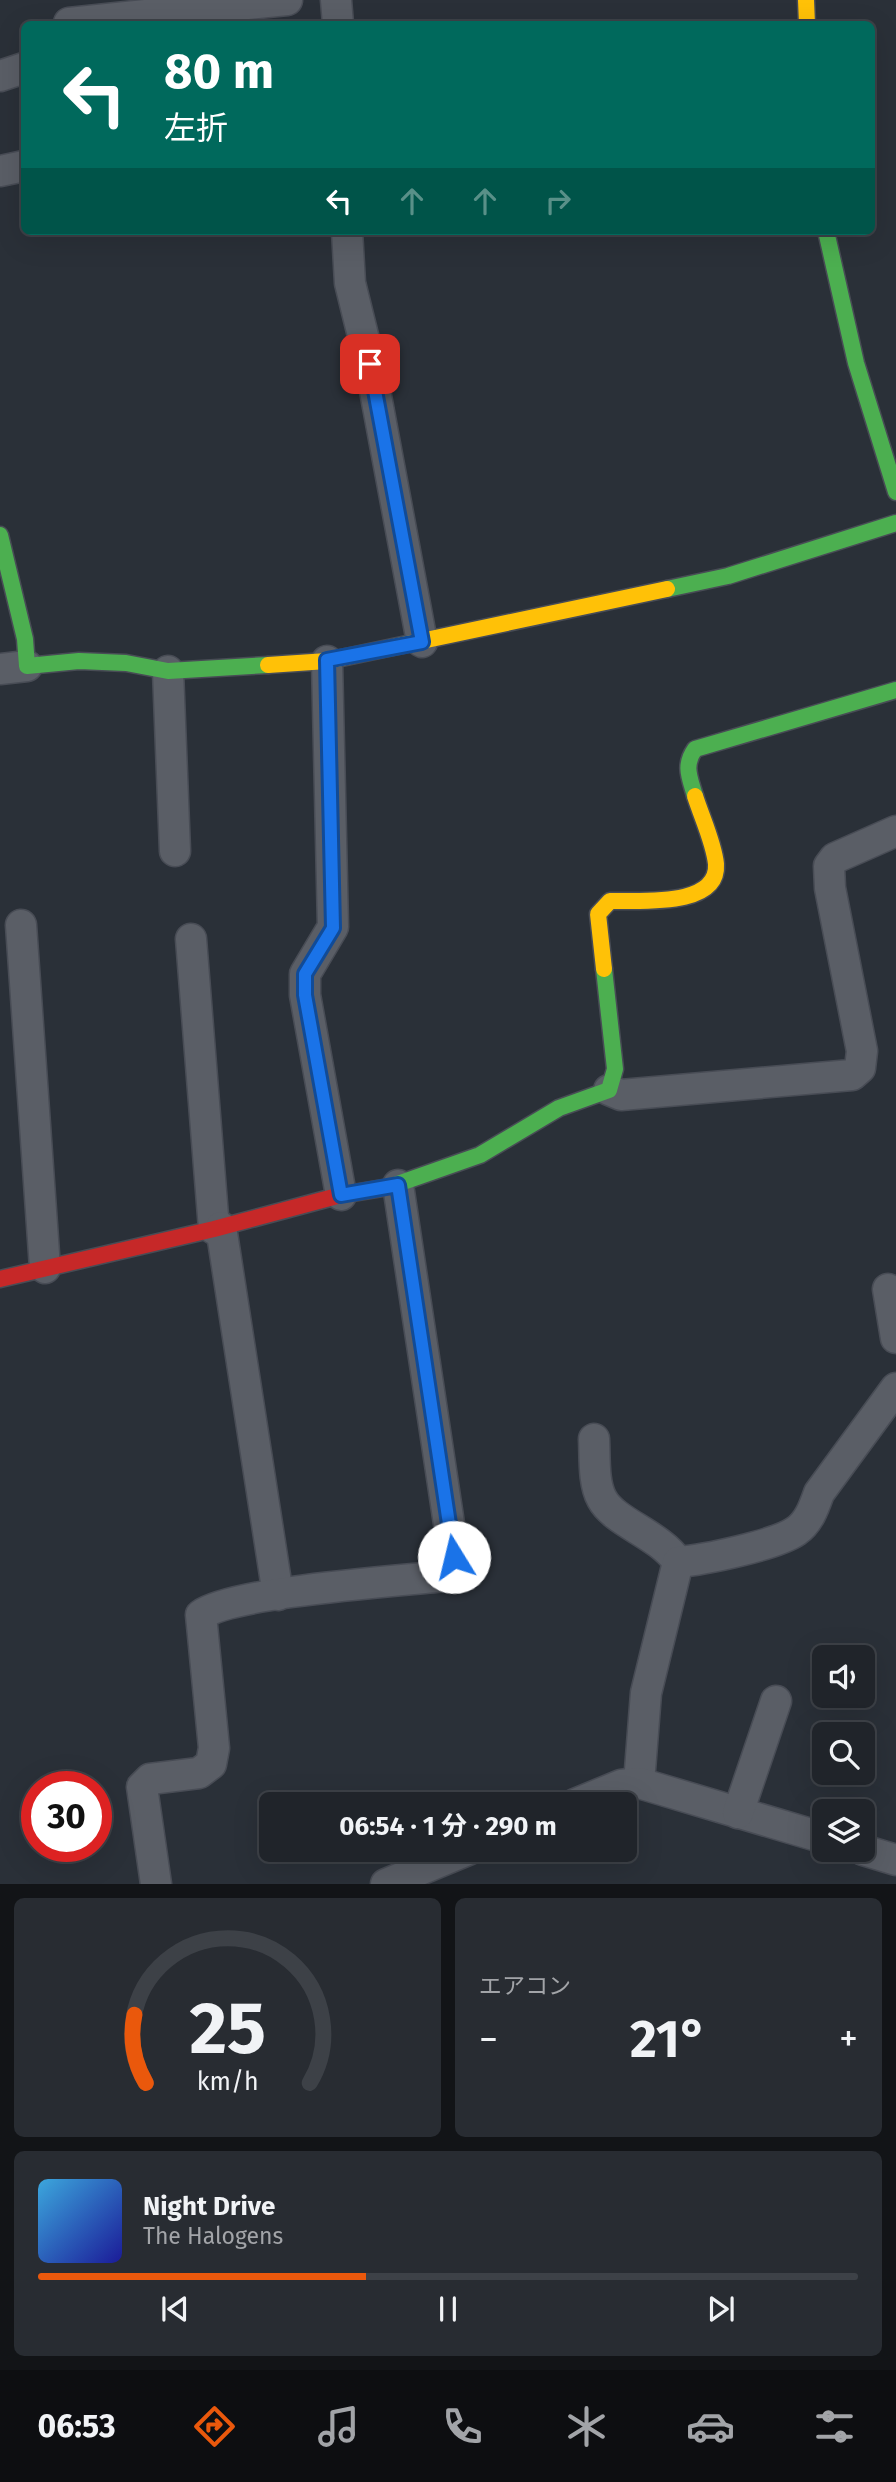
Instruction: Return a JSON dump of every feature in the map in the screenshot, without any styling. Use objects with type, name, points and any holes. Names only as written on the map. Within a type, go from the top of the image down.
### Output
[{"type":"street","points":[[68,16],[287,0]]},
{"type":"street","points":[[336,0],[338,21]]},
{"type":"street","points":[[806,0],[807,21]]},
{"type":"street","points":[[0,76],[21,69]]},
{"type":"street","points":[[0,171],[21,167]]},
{"type":"street","points":[[347,235],[349,283],[370,364],[422,642]]},
{"type":"street","points":[[827,235],[841,316],[865,401],[896,492]]},
{"type":"street","points":[[0,536],[25,639],[13,667],[79,661],[127,663],[168,671],[327,660],[422,642],[728,576],[896,523]]},
{"type":"street","points":[[327,660],[333,928],[305,974],[305,995],[341,1195]]},
{"type":"street","points":[[168,671],[175,851]]},
{"type":"street","points":[[609,1090],[615,1069],[598,914],[610,901],[694,895],[707,889],[716,877],[716,862],[687,770],[688,759],[695,750],[896,690]]},
{"type":"street","points":[[0,1279],[217,1228],[341,1195],[398,1185],[480,1155],[559,1108],[609,1090],[621,1095],[852,1074],[860,1068],[862,1051],[830,888],[829,866],[835,858],[896,831]]},
{"type":"street","points":[[21,925],[44,1268]]},
{"type":"street","points":[[191,939],[217,1228],[278,1595]]},
{"type":"street","points":[[156,1884],[142,1787],[150,1779],[199,1773],[211,1764],[214,1748],[201,1615],[212,1607],[278,1595],[445,1576],[454,1569],[398,1185]]},
{"type":"street","points":[[888,1289],[896,1338]]},
{"type":"street","points":[[678,1562],[710,1557],[797,1531],[812,1513],[819,1493],[896,1388]]},
{"type":"street","points":[[594,1439],[597,1480],[602,1500],[660,1542],[678,1562]]},
{"type":"street","points":[[639,1783],[646,1693],[678,1562]]},
{"type":"street","points":[[738,1813],[776,1701]]},
{"type":"street","points":[[604,1792],[621,1785],[639,1783],[812,1835]]},
{"type":"street","points":[[875,1854],[896,1860]]},
{"type":"street","points":[[386,1884],[439,1862]]},
{"type":"traffic: fast","points":[[827,235],[856,363],[896,492]]},
{"type":"traffic: fast","points":[[667,589],[728,576],[896,523]]},
{"type":"traffic: fast","points":[[0,535],[25,639],[27,666],[79,661],[126,663],[168,671],[268,665]]},
{"type":"traffic: fast","points":[[695,796],[688,767],[695,749],[896,690]]},
{"type":"traffic: fast","points":[[389,1187],[480,1155],[559,1108],[609,1090],[615,1069],[604,969]]},
{"type":"traffic: slow","points":[[806,0],[807,21]]},
{"type":"traffic: slow","points":[[268,665],[327,661],[667,589]]},
{"type":"traffic: slow","points":[[604,969],[598,914],[610,901],[675,899],[705,888],[713,878],[715,856],[695,796]]},
{"type":"traffic: jam","points":[[0,1279],[214,1229],[341,1195],[389,1187]]},
{"type":"route","points":[[370,364],[422,642],[327,660],[333,928],[305,974],[305,995],[341,1195],[398,1185],[454,1557]]}]
